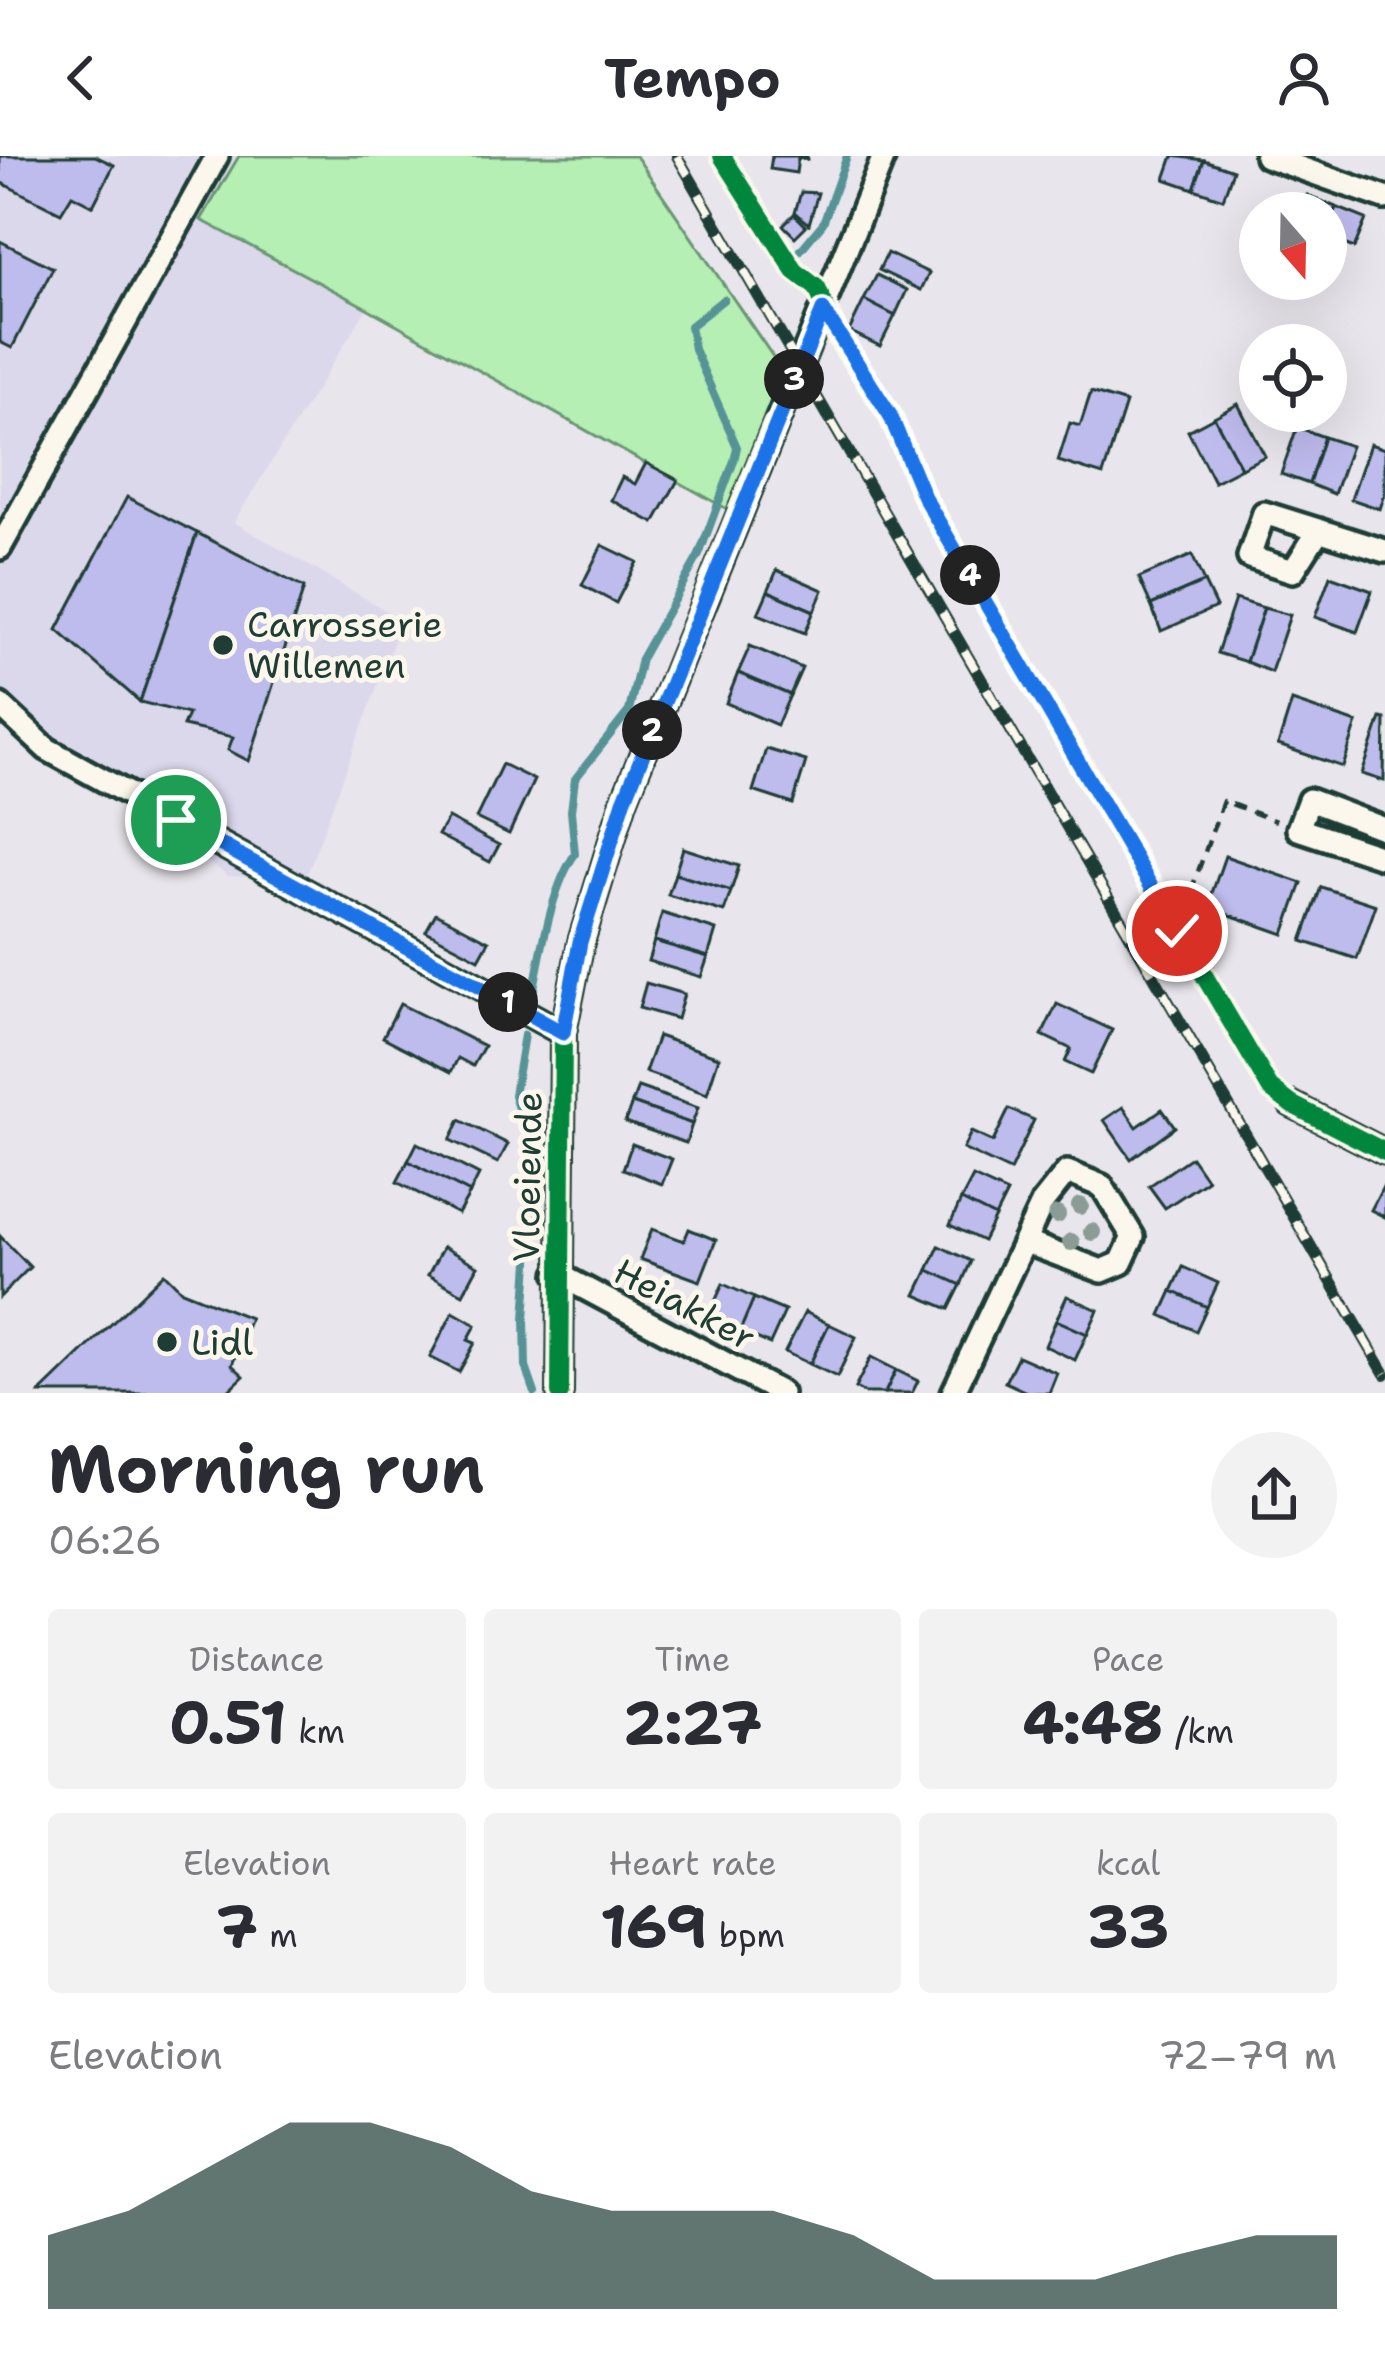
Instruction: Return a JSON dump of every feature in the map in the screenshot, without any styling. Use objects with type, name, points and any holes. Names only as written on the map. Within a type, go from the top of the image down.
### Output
[{"type":"street","points":[[0,548],[217,156]]},
{"type":"street","name":"Vloeiende","points":[[560,1393],[563,1033],[580,942],[624,801],[884,156]]},
{"type":"street","points":[[1266,156],[1385,198]]},
{"type":"street","points":[[1318,530],[1385,551]]},
{"type":"street","points":[[0,705],[47,749],[563,1033]]},
{"type":"street","points":[[1385,829],[1309,800],[1298,829],[1385,858]]},
{"type":"street","points":[[1291,1104],[1385,1152]]},
{"type":"street","points":[[952,1393],[1042,1202],[1067,1172],[1102,1186],[1133,1237],[1121,1263],[1102,1271],[1025,1243]]},
{"type":"street","name":"Heiakker","points":[[558,1274],[782,1393]]},
{"type":"path","points":[[1177,931],[1223,801],[1298,829]]},
{"type":"path","points":[[1165,910],[1189,950]]},
{"type":"shaded area","points":[[0,156],[236,156],[202,221],[367,308],[234,522],[402,620],[305,880],[228,876],[0,711]]},
{"type":"green space","points":[[239,156],[636,156],[784,373],[729,510],[201,220]]},
{"type":"building","points":[[0,156],[95,156],[114,165],[93,206],[72,195],[61,213],[0,182]]},
{"type":"building","points":[[772,156],[807,156],[807,160],[798,158],[796,173],[770,169]]},
{"type":"building","points":[[1173,156],[1204,160],[1194,189],[1165,179]]},
{"type":"building","points":[[1204,160],[1233,170],[1223,199],[1194,189]]},
{"type":"building","points":[[801,192],[818,193],[809,224],[795,212]]},
{"type":"building","points":[[1347,211],[1366,219],[1354,248],[1347,245]]},
{"type":"building","points":[[794,214],[806,226],[795,237],[783,225]]},
{"type":"building","points":[[0,241],[53,268],[12,348],[0,342]]},
{"type":"building","points":[[887,253],[929,273],[921,290],[879,270]]},
{"type":"building","points":[[877,275],[907,290],[895,316],[864,300]]},
{"type":"building","points":[[864,300],[895,316],[880,346],[849,331]]},
{"type":"building","points":[[1091,392],[1126,403],[1103,475],[1058,461],[1070,423],[1080,426]]},
{"type":"building","points":[[1238,404],[1239,432],[1253,432],[1265,456],[1241,468],[1214,417]]},
{"type":"building","points":[[1214,417],[1241,468],[1214,482],[1188,431]]},
{"type":"building","points":[[1295,432],[1324,437],[1309,484],[1281,474]]},
{"type":"building","points":[[1324,437],[1351,446],[1334,494],[1309,484]]},
{"type":"building","points":[[1370,444],[1385,449],[1385,493],[1380,509],[1351,499]]},
{"type":"building","points":[[646,463],[678,480],[654,523],[611,500],[622,477],[635,484]]},
{"type":"building","points":[[127,497],[197,533],[140,702],[57,630]]},
{"type":"building","name":"Carrosserie Willemen","points":[[197,533],[304,588],[249,761],[228,750],[233,737],[183,726],[188,714],[140,702]]},
{"type":"building","points":[[602,545],[637,562],[616,603],[582,585]]},
{"type":"building","points":[[1192,555],[1204,582],[1151,605],[1139,578]]},
{"type":"building","points":[[777,570],[823,590],[814,611],[768,591]]},
{"type":"building","points":[[1330,576],[1372,591],[1357,632],[1315,617]]},
{"type":"building","points":[[1204,582],[1216,607],[1161,631],[1151,605]]},
{"type":"building","points":[[768,591],[814,611],[805,633],[758,614]]},
{"type":"building","points":[[1235,599],[1264,608],[1246,662],[1217,653]]},
{"type":"building","points":[[1264,608],[1290,615],[1271,672],[1246,662]]},
{"type":"building","points":[[750,646],[802,668],[790,695],[738,673]]},
{"type":"building","points":[[738,673],[790,695],[777,725],[726,703]]},
{"type":"building","points":[[1292,701],[1357,723],[1343,767],[1278,745]]},
{"type":"building","points":[[1381,718],[1385,719],[1384,781],[1362,774]]},
{"type":"building","points":[[766,749],[806,761],[793,804],[753,791]]},
{"type":"building","points":[[502,764],[534,780],[509,834],[476,818]]},
{"type":"building","points":[[448,818],[499,845],[490,862],[438,835]]},
{"type":"building","points":[[683,848],[739,866],[731,891],[675,874]]},
{"type":"building","points":[[1225,856],[1302,883],[1284,934],[1207,907]]},
{"type":"building","points":[[675,874],[731,891],[724,912],[668,895]]},
{"type":"building","points":[[1321,887],[1376,905],[1357,959],[1302,941]]},
{"type":"building","points":[[436,913],[489,941],[479,959],[426,931]]},
{"type":"building","points":[[662,913],[716,930],[708,957],[654,941]]},
{"type":"building","points":[[654,941],[708,957],[701,977],[648,961]]},
{"type":"building","points":[[646,983],[684,994],[677,1019],[639,1008]]},
{"type":"building","points":[[400,1004],[484,1046],[473,1066],[458,1058],[451,1072],[383,1037]]},
{"type":"building","points":[[1057,1004],[1112,1030],[1091,1074],[1065,1062],[1071,1049],[1042,1035]]},
{"type":"building","points":[[658,1036],[719,1057],[707,1094],[645,1072]]},
{"type":"building","points":[[638,1087],[698,1108],[692,1124],[632,1103]]},
{"type":"building","points":[[632,1103],[692,1124],[686,1143],[625,1122]]},
{"type":"building","points":[[1123,1107],[1137,1127],[1162,1109],[1175,1127],[1131,1159],[1104,1120]]},
{"type":"building","points":[[1009,1109],[1034,1120],[1010,1171],[963,1149],[971,1132],[993,1142]]},
{"type":"building","points":[[460,1120],[508,1144],[498,1163],[450,1140]]},
{"type":"building","points":[[417,1143],[479,1175],[470,1193],[408,1161]]},
{"type":"building","points":[[632,1144],[672,1159],[662,1184],[623,1169]]},
{"type":"building","points":[[1191,1157],[1207,1180],[1165,1208],[1149,1186]]},
{"type":"building","points":[[408,1161],[470,1193],[458,1214],[397,1182]]},
{"type":"building","points":[[973,1177],[1007,1193],[995,1217],[961,1200]]},
{"type":"building","points":[[1385,1183],[1385,1217],[1371,1210]]},
{"type":"building","points":[[961,1200],[995,1217],[983,1241],[950,1225]]},
{"type":"building","points":[[652,1229],[684,1241],[689,1229],[716,1240],[700,1281],[640,1259]]},
{"type":"building","points":[[0,1236],[30,1267],[0,1297]]},
{"type":"building","points":[[939,1246],[971,1261],[961,1285],[928,1270]]},
{"type":"building","points":[[443,1247],[478,1266],[463,1294],[428,1275]]},
{"type":"building","points":[[1183,1267],[1218,1283],[1207,1307],[1172,1291]]},
{"type":"building","points":[[928,1270],[961,1285],[949,1309],[916,1295]]},
{"type":"building","name":"Lidl","points":[[164,1273],[182,1291],[250,1318],[232,1365],[244,1376],[226,1393],[40,1393]]},
{"type":"building","points":[[723,1284],[754,1298],[740,1331],[708,1317]]},
{"type":"building","points":[[1172,1291],[1207,1307],[1196,1331],[1161,1315]]},
{"type":"building","points":[[1067,1296],[1098,1310],[1087,1334],[1056,1320]]},
{"type":"building","points":[[754,1298],[785,1311],[770,1344],[740,1331]]},
{"type":"building","points":[[453,1312],[476,1325],[468,1340],[475,1343],[459,1372],[430,1357]]},
{"type":"building","points":[[805,1312],[829,1324],[810,1364],[785,1352]]},
{"type":"building","points":[[1056,1320],[1087,1334],[1075,1360],[1045,1346]]},
{"type":"building","points":[[829,1324],[856,1337],[837,1377],[810,1364]]},
{"type":"building","points":[[1018,1356],[1057,1373],[1049,1393],[1029,1393],[1005,1382]]},
{"type":"building","points":[[871,1357],[896,1370],[885,1393],[855,1388]]},
{"type":"building","points":[[896,1370],[918,1381],[912,1393],[885,1393]]},
{"type":"waterway","name":"Vloeiende","points":[[799,252],[823,223],[847,156]]},
{"type":"waterway","name":"Vloeiende","points":[[533,993],[554,902],[575,854],[571,811],[575,779],[629,711],[641,659],[699,555],[734,461],[737,447],[694,349],[690,326],[724,299]]},
{"type":"waterway","name":"Vloeiende","points":[[524,1035],[514,1095],[517,1106],[537,1129],[542,1156],[534,1190],[525,1319],[526,1367],[535,1393]]},
{"type":"railway","points":[[677,156],[1385,1374]]},
{"type":"cycle path","points":[[722,156],[795,271],[817,288],[836,333],[890,415],[924,497],[1270,1088],[1291,1104],[1385,1152]]},
{"type":"cycle path","points":[[560,1393],[563,1033],[581,942],[624,801],[775,425]]},
{"type":"place","name":"Carrosserie Willemen","points":[[223,645]]},
{"type":"place","name":"Lidl","points":[[167,1342]]},
{"type":"route","points":[[176,820],[563,1033],[580,942],[624,801],[823,310],[890,415],[924,497],[1177,931]]}]
